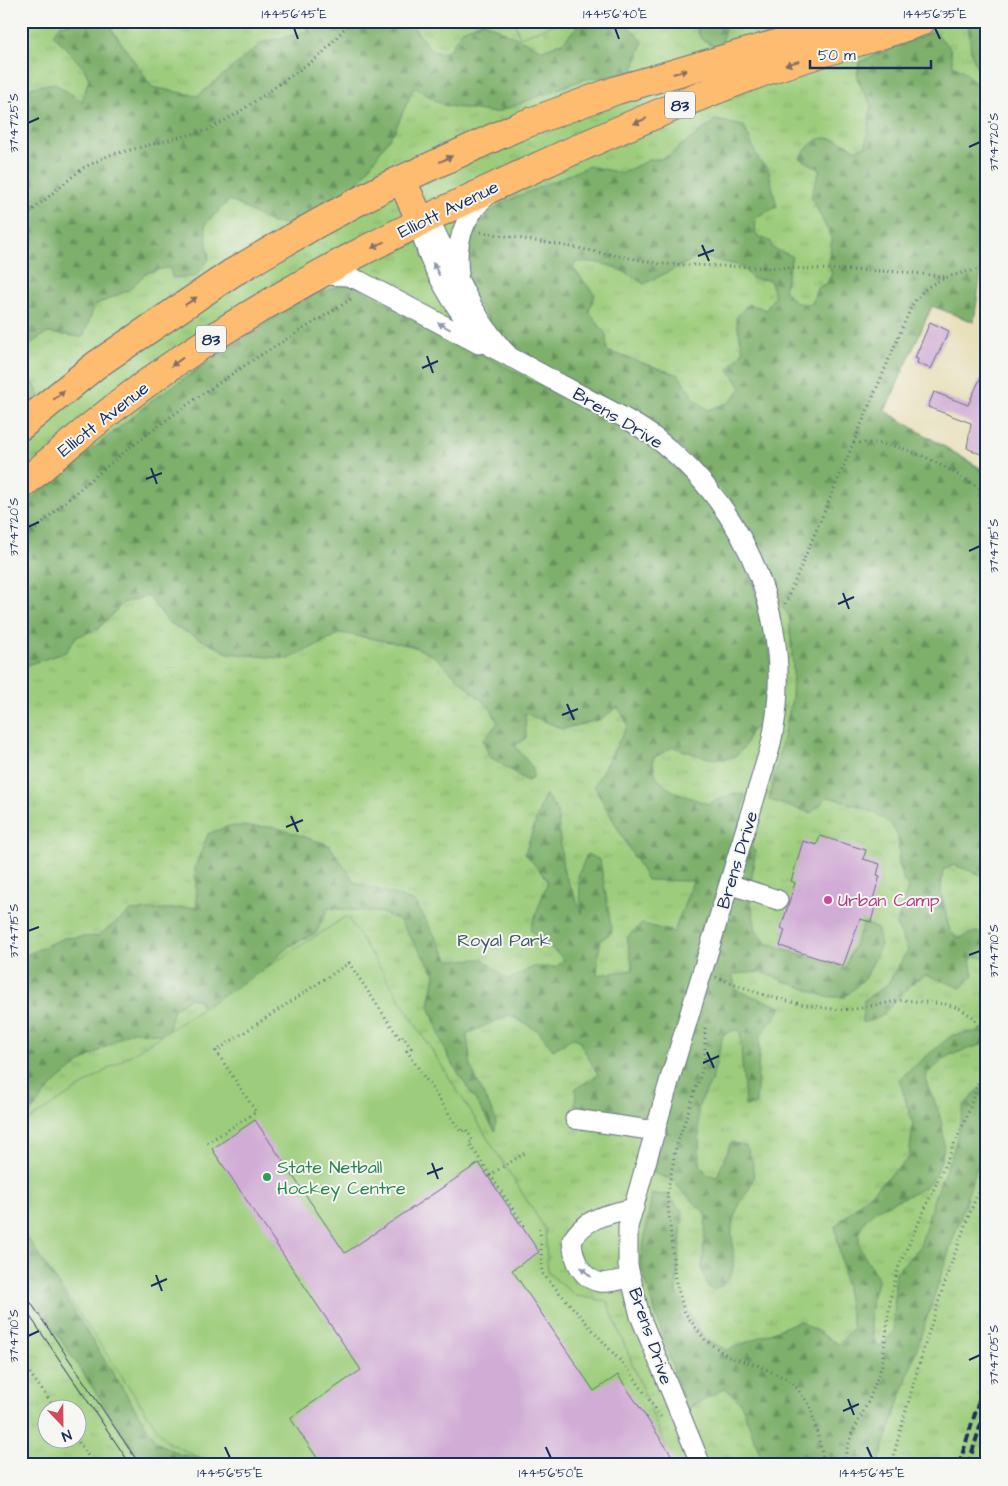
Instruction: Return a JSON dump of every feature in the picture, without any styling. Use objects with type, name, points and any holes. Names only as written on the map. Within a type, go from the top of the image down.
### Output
[{"type":"highway","name":"83","points":[[21,426],[96,365],[232,273],[318,223],[402,180],[517,127],[617,90],[855,21]]},
{"type":"highway","name":"Elliott Avenue","points":[[21,486],[123,403],[189,353],[321,275],[421,222],[541,165],[667,109],[764,72],[859,43],[922,21]]},
{"type":"highway","points":[[402,180],[421,222]]},
{"type":"street","points":[[462,286],[458,246],[464,224],[470,214],[492,192],[541,165]]},
{"type":"street","name":"Brens Drive","points":[[421,222],[434,231],[480,321],[507,356]]},
{"type":"street","name":"Brens Drive","points":[[421,222],[421,238],[462,318],[486,344],[633,423],[682,460],[714,494],[734,523],[751,554],[764,589],[773,624],[778,666],[778,701],[770,748],[628,1227],[628,1266],[640,1316],[701,1465]]},
{"type":"street","points":[[321,275],[347,276],[368,285],[455,332],[507,356]]},
{"type":"street","points":[[729,884],[778,900]]},
{"type":"street","points":[[575,1120],[656,1130]]},
{"type":"street","points":[[631,1278],[599,1282],[584,1274],[575,1259],[572,1240],[579,1228],[598,1217],[634,1208]]},
{"type":"path","points":[[21,225],[30,212],[83,168],[110,155],[208,130],[238,113],[321,55],[351,21]]},
{"type":"path","points":[[471,230],[661,264],[906,272],[946,277]]},
{"type":"path","points":[[783,609],[912,305],[926,287],[946,277],[987,267]]},
{"type":"path","points":[[21,543],[84,484],[123,451],[241,367],[327,316],[362,292],[368,285]]},
{"type":"path","points":[[854,443],[884,443],[906,449],[952,472],[987,494]]},
{"type":"path","points":[[207,1143],[256,1112],[216,1051],[349,963],[400,1039],[404,1036],[411,1048],[407,1051],[461,1132],[466,1129],[473,1140],[469,1143],[525,1227]]},
{"type":"path","points":[[711,984],[713,976],[764,995],[800,1004],[839,1010],[855,1010],[903,1000],[945,1004],[962,1009],[973,1017],[980,1029],[984,1046],[983,1060],[974,1095],[940,1177],[898,1268],[891,1296],[882,1365],[869,1400],[852,1434],[846,1452],[845,1465]]},
{"type":"path","points":[[705,1025],[705,1062],[676,1147],[667,1196],[674,1279],[685,1313],[705,1340],[729,1357],[757,1366],[791,1381],[810,1405],[825,1465]]},
{"type":"path","points":[[490,1175],[525,1153]]},
{"type":"path","points":[[891,1465],[927,1333],[964,1224],[987,1171]]},
{"type":"path","points":[[540,1229],[542,1273],[631,1373],[666,1425]]},
{"type":"path","points":[[21,1361],[47,1398]]},
{"type":"path","points":[[83,1448],[94,1465]]},
{"type":"green space","name":"Royal Park","points":[[21,21],[987,21],[974,322],[932,306],[885,411],[987,472],[987,1465],[21,1465]]},
{"type":"green space","points":[[81,21],[107,22],[152,87],[198,96],[263,42],[307,32],[306,21],[409,21],[429,48],[440,54],[450,49],[462,30],[483,22],[543,50],[563,42],[582,21],[623,21],[643,41],[632,75],[584,79],[495,113],[443,105],[414,87],[395,130],[348,198],[296,224],[272,223],[230,200],[205,224],[209,259],[195,277],[172,278],[170,267],[146,273],[129,290],[95,305],[83,337],[47,333],[27,346],[27,369],[42,401],[21,413],[21,89],[54,83],[82,101],[89,79],[84,68],[53,34],[60,25]]},
{"type":"green space","points":[[514,21],[563,21],[520,37]]},
{"type":"green space","points":[[694,21],[726,21],[721,49],[701,39]]},
{"type":"green space","points":[[968,21],[987,21],[987,231],[974,322],[932,306],[885,411],[987,473],[987,877],[954,865],[943,870],[941,893],[950,932],[959,938],[975,932],[987,934],[987,959],[975,956],[970,960],[973,976],[961,988],[927,975],[916,980],[879,1018],[862,1023],[864,1000],[887,985],[908,950],[896,925],[908,887],[899,868],[898,839],[895,830],[880,816],[847,802],[828,797],[811,813],[769,800],[792,699],[793,669],[789,616],[778,600],[760,552],[734,503],[699,464],[658,429],[504,344],[472,294],[464,259],[477,225],[500,204],[589,166],[622,173],[649,160],[665,158],[716,120],[744,126],[759,161],[768,168],[777,207],[756,217],[755,234],[771,242],[772,248],[792,256],[784,290],[796,303],[812,304],[817,288],[827,283],[832,273],[828,262],[832,240],[811,196],[820,169],[800,158],[812,143],[825,138],[839,141],[856,149],[866,146],[871,105],[857,79],[859,62],[934,31],[950,48],[953,65],[963,70],[978,86],[983,85],[971,52]],"holes":[[[696,258],[707,258],[741,266],[753,279],[770,280],[775,296],[766,310],[748,304],[736,318],[743,351],[729,369],[741,388],[730,402],[708,410],[695,400],[679,375],[607,351],[606,335],[589,311],[595,295],[573,268],[576,262],[595,262],[620,270],[644,284]]]},
{"type":"green space","points":[[349,283],[632,434],[658,451],[696,486],[731,530],[749,573],[767,630],[772,676],[768,723],[751,730],[743,749],[735,756],[727,759],[708,758],[673,747],[653,758],[654,769],[657,777],[671,790],[708,804],[734,793],[745,795],[739,828],[755,852],[750,896],[756,930],[766,943],[845,967],[864,922],[877,929],[881,945],[866,977],[845,997],[827,997],[761,972],[732,974],[736,990],[782,1007],[760,1036],[756,1104],[745,1106],[740,1031],[734,1030],[723,1035],[712,1080],[698,1107],[700,1164],[707,1174],[717,1177],[731,1142],[746,1146],[752,1159],[754,1170],[750,1186],[733,1221],[734,1260],[730,1278],[723,1285],[713,1290],[708,1287],[702,1270],[706,1217],[704,1212],[670,1179],[647,1171],[644,1121],[575,1105],[576,1088],[598,1075],[578,1039],[572,1038],[553,1050],[539,1031],[509,1015],[467,1034],[471,1068],[496,1120],[495,1131],[448,1057],[429,1006],[435,974],[399,920],[382,913],[328,908],[316,933],[289,946],[209,1021],[199,1000],[189,998],[174,1009],[167,1035],[133,1031],[126,1034],[80,1063],[54,1084],[31,1112],[21,1129],[21,957],[64,938],[98,936],[131,911],[197,907],[195,867],[208,834],[229,826],[275,827],[329,845],[355,882],[415,902],[449,960],[483,959],[508,980],[534,967],[557,967],[564,959],[530,930],[548,881],[525,853],[545,794],[557,810],[563,870],[582,913],[578,876],[587,854],[600,860],[612,932],[600,941],[597,975],[633,970],[627,937],[642,924],[674,932],[693,881],[647,880],[594,786],[628,725],[618,707],[599,720],[563,729],[525,713],[526,738],[515,746],[532,767],[533,778],[527,781],[489,756],[483,740],[498,723],[491,709],[434,656],[412,646],[341,633],[289,659],[228,653],[169,623],[148,596],[123,603],[98,629],[76,637],[66,652],[21,667],[21,507],[154,399],[305,297]]},
{"type":"green space","name":"State Netball Hockey Centre","points":[[347,916],[545,1229],[548,1273],[576,1296],[607,1301],[673,1465],[213,1465],[166,1441],[21,1229],[21,1125]]},
{"type":"green space","points":[[987,1030],[987,1043],[950,1055],[927,1073],[928,1086],[942,1124],[943,1137],[942,1157],[933,1178],[925,1187],[873,1213],[866,1220],[861,1230],[860,1246],[878,1279],[870,1313],[871,1329],[877,1346],[883,1345],[894,1331],[895,1273],[920,1247],[933,1201],[955,1146],[964,1105],[984,1084],[987,1057],[987,1137],[878,1465],[764,1465],[741,1403],[725,1388],[686,1410],[640,1263],[652,1194],[668,1195],[683,1212],[676,1292],[706,1340],[727,1350],[800,1321],[838,1344],[853,1328],[835,1226],[909,1158],[913,1124],[899,1079],[952,1035]]},
{"type":"green space","points":[[21,1227],[156,1442],[181,1455],[226,1460],[231,1465],[144,1465],[21,1280]]},
{"type":"building","points":[[930,322],[949,331],[931,369],[917,363],[918,359],[915,358]]},
{"type":"building","points":[[987,364],[987,457],[967,448],[971,423],[928,407],[934,392],[968,405]]},
{"type":"building","name":"Urban Camp","points":[[820,836],[866,850],[863,859],[880,864],[877,875],[880,876],[872,902],[876,903],[871,922],[860,919],[843,966],[780,946],[785,930],[781,928],[795,883],[791,881],[803,841],[817,845]]},
{"type":"building","points":[[255,1120],[345,1253],[479,1163],[539,1252],[512,1270],[594,1391],[618,1375],[678,1465],[322,1465],[290,1418],[361,1370],[212,1149]]},
{"type":"tram line","points":[[21,1288],[140,1465]]},
{"type":"tram line","points":[[21,1303],[131,1465]]},
{"type":"railway","points":[[959,1465],[987,1375]]},
{"type":"railway","points":[[968,1465],[987,1405]]},
{"type":"place","name":"Urban Camp","points":[[828,900]]},
{"type":"place","name":"State Netball Hockey Centre","points":[[267,1177]]}]
